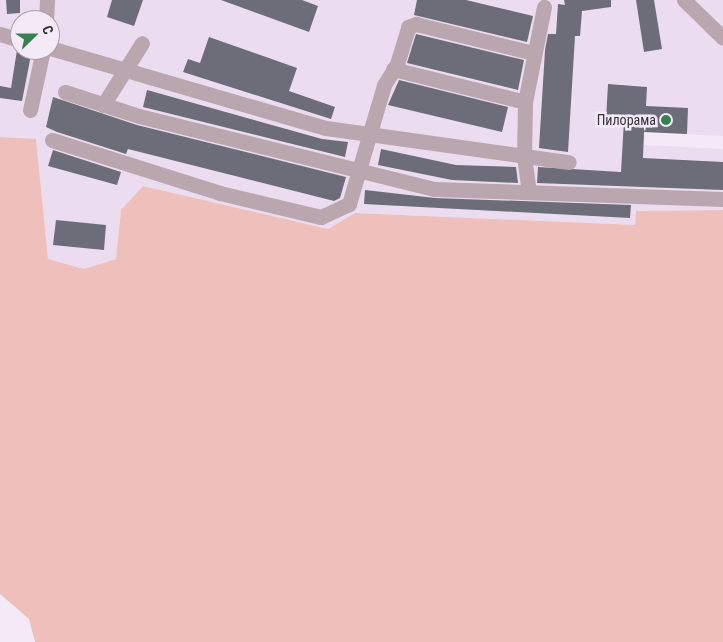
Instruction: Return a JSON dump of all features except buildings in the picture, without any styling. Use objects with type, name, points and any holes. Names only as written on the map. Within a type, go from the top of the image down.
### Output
[{"type":"lane","points":[[684,0],[723,38]]},
{"type":"lane","points":[[529,192],[524,156],[525,102],[533,53],[544,6]]},
{"type":"lane","points":[[52,140],[220,193],[321,217],[349,204],[360,173],[384,85],[393,69],[408,26],[416,24],[533,53]]},
{"type":"lane","points":[[103,104],[142,43]]},
{"type":"lane","points":[[60,51],[127,68],[326,128],[568,162]]},
{"type":"lane","points":[[30,110],[41,60]]},
{"type":"lane","points":[[393,69],[525,102]]},
{"type":"lane","points":[[65,92],[103,104],[360,173],[435,189],[723,199]]},
{"type":"shaded area","points":[[0,0],[723,0],[723,136],[645,132],[644,145],[723,149],[723,210],[637,211],[635,225],[355,213],[328,229],[143,186],[121,210],[116,259],[84,269],[48,259],[36,139],[0,137]]},
{"type":"shaded area","points":[[0,137],[36,139],[48,259],[84,269],[116,259],[121,210],[143,186],[328,229],[355,213],[635,225],[636,211],[723,210],[723,642],[35,642],[29,619],[0,594]]},
{"type":"place","name":"Пилорама","points":[[666,120]]}]
